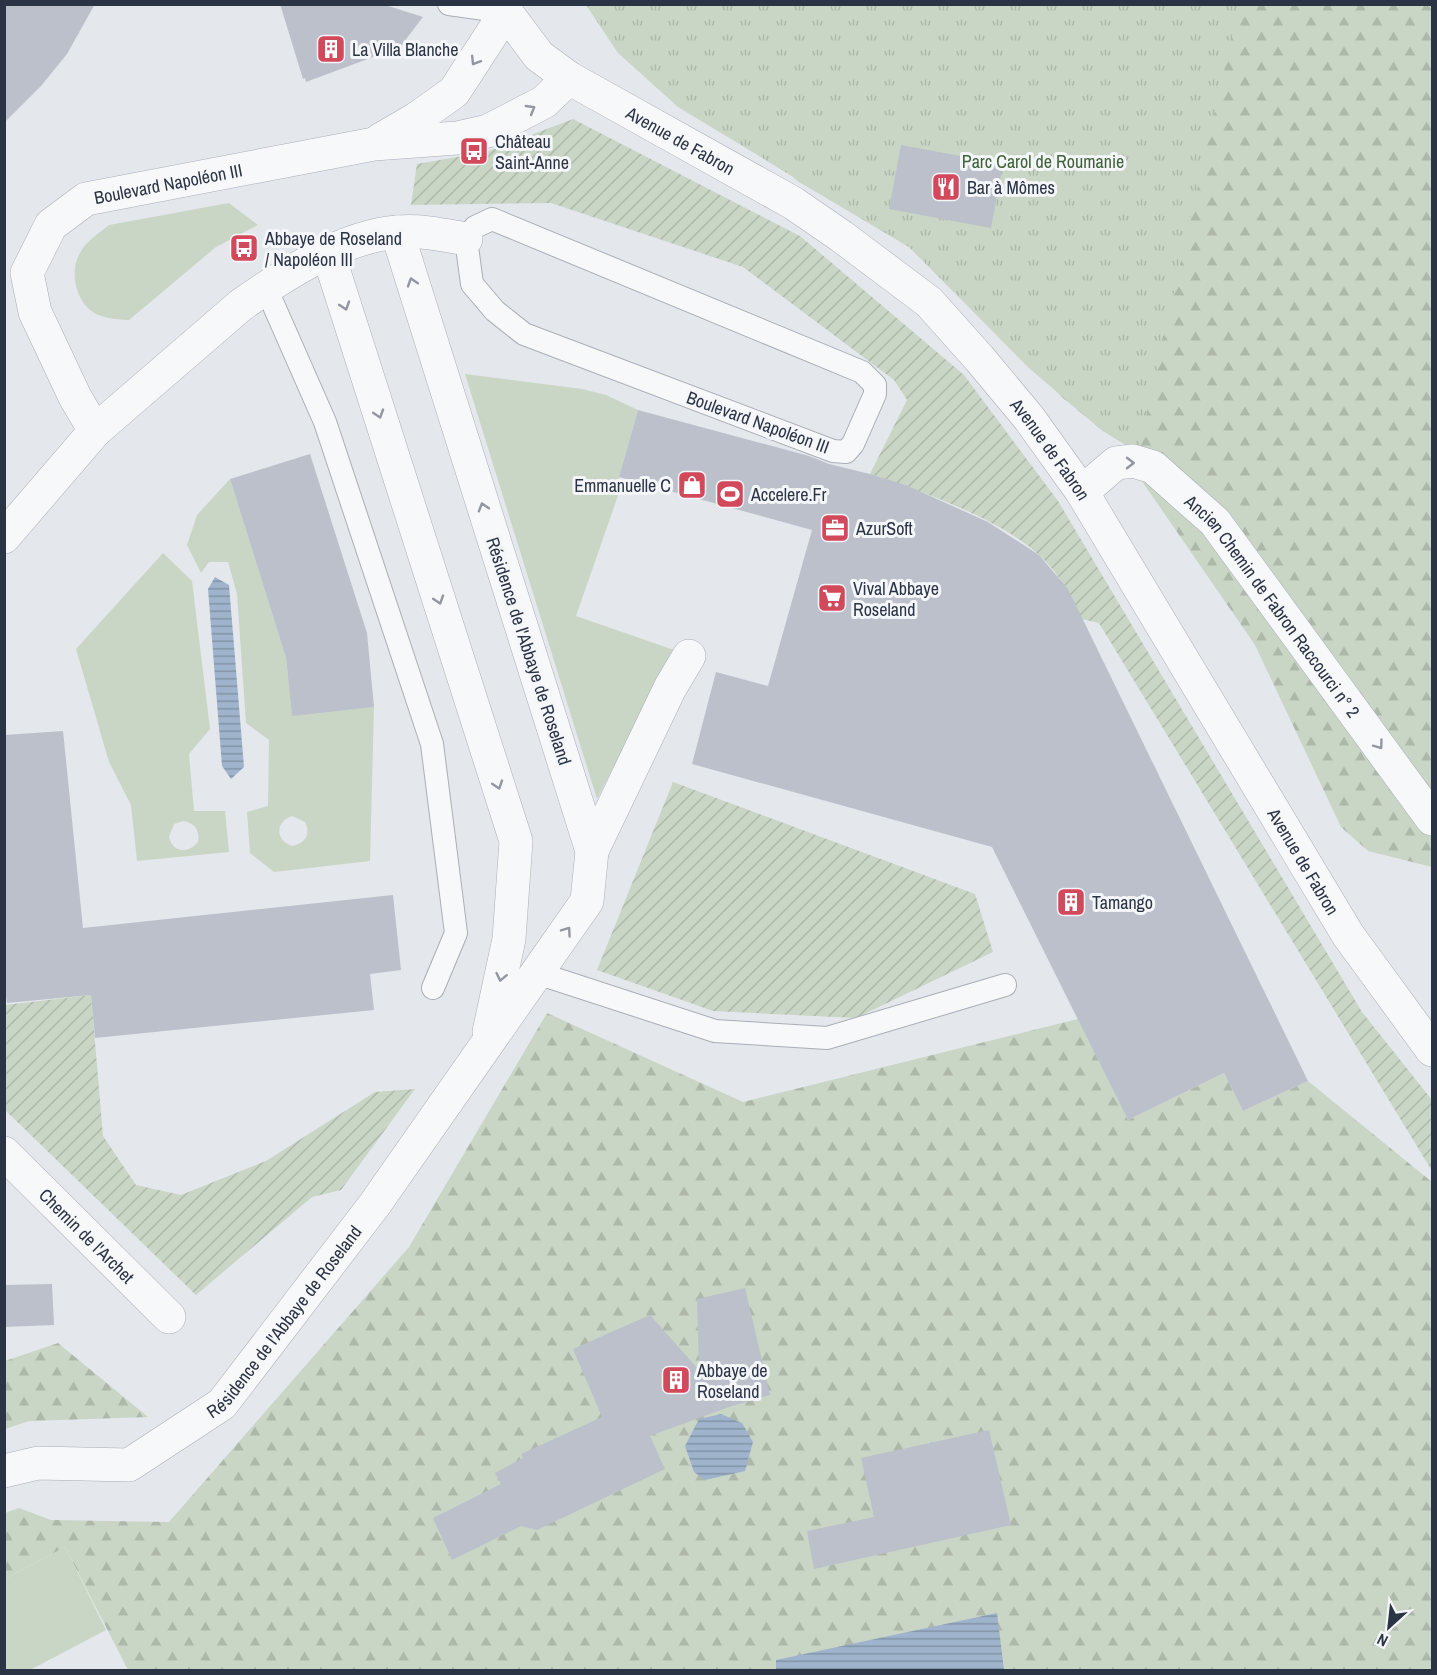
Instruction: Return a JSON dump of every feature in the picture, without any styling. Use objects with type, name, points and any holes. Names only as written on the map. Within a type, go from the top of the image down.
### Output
[{"type":"street","name":"Avenue de Fabron","points":[[506,8],[539,56],[570,78],[793,203],[929,302],[1029,418],[1082,492],[1348,935],[1432,1050]]},
{"type":"street","name":"Boulevard Napoléon III","points":[[374,144],[416,119],[454,92],[506,8]]},
{"type":"street","name":"Boulevard Napoléon III","points":[[95,431],[75,397],[35,312],[27,273],[51,225],[86,199],[374,144],[458,138],[488,131],[544,102],[570,78]]},
{"type":"street","points":[[4,537],[95,431],[241,305],[266,288],[328,253],[360,241],[397,232],[431,232],[466,239]]},
{"type":"street","name":"Résidence de l'Abbaye de Roseland","points":[[4,1472],[38,1463],[129,1465],[222,1404],[375,1204],[587,901],[592,851],[397,232]]},
{"type":"street","name":"Résidence de l'Abbaye de Roseland","points":[[328,253],[516,841],[509,939],[485,1048]]},
{"type":"street","name":"Ancien Chemin de Fabron Raccourci n° 2","points":[[1082,492],[1116,463],[1133,461],[1153,466],[1215,522],[1432,819]]},
{"type":"street","points":[[592,851],[670,688],[689,656]]},
{"type":"street","name":"Chemin de l'Archet","points":[[4,1153],[169,1317]]},
{"type":"lane","points":[[449,4],[506,8]]},
{"type":"lane","name":"Boulevard Napoléon III","points":[[492,219],[862,372],[875,386],[875,394],[853,444],[846,452],[833,451],[524,334],[495,311],[472,284],[466,239],[475,227],[492,219]]},
{"type":"lane","points":[[266,288],[325,422],[432,744],[456,933],[433,988]]},
{"type":"lane","points":[[537,973],[715,1031],[828,1038],[1005,985]]},
{"type":"green space","points":[[586,5],[1432,5],[1432,867],[1368,851],[1341,827],[1255,645],[1137,474],[1137,452],[1103,431],[1063,398],[909,247],[799,182]]},
{"type":"green space","name":"Parc Carol de Roumanie","points":[[586,5],[1239,5],[1138,452],[1103,431],[1030,369],[909,247],[678,107],[618,53]]},
{"type":"green space","points":[[573,119],[800,236],[964,375],[1058,501],[1362,1012],[1432,1100],[1432,1171],[1099,623],[1082,619],[1058,576],[1039,555],[1022,541],[959,507],[870,474],[907,400],[894,380],[743,267],[551,203],[411,205],[417,164],[486,152]]},
{"type":"green space","points":[[229,203],[258,225],[216,247],[129,320],[113,319],[92,312],[79,296],[75,281],[75,265],[87,243],[109,225]]},
{"type":"green space","points":[[465,374],[582,389],[606,395],[638,410],[619,477],[621,487],[576,616],[674,650],[597,799]]},
{"type":"green space","points":[[230,479],[286,658],[292,715],[374,707],[370,861],[274,872],[250,853],[247,812],[268,806],[269,740],[246,723],[237,594],[228,562],[209,562],[201,573],[187,545],[197,515]],"holes":[[[292,816],[305,822],[307,834],[301,843],[292,846],[282,840],[279,831],[282,822]]]},
{"type":"green space","points":[[163,553],[192,581],[210,729],[189,754],[194,811],[225,811],[229,852],[137,861],[131,805],[109,762],[76,649]],"holes":[[[187,822],[196,828],[198,842],[190,849],[177,849],[169,837],[174,824]]]},
{"type":"green space","points":[[673,782],[975,894],[993,952],[856,1018],[713,1011],[597,970]]},
{"type":"green space","points":[[91,995],[103,1136],[136,1185],[181,1195],[266,1161],[375,1092],[415,1089],[341,1190],[312,1197],[196,1295],[5,1110],[5,1005]]},
{"type":"green space","points":[[547,1013],[743,1102],[1078,1019],[1128,1120],[1224,1073],[1243,1111],[1308,1081],[1432,1182],[1432,1670],[128,1670],[65,1547],[5,1579],[5,1513],[19,1508],[51,1520],[169,1522],[409,1247]]},
{"type":"green space","points":[[58,1343],[148,1417],[29,1421],[5,1429],[5,1361]]},
{"type":"green space","points":[[65,1547],[106,1630],[30,1670],[5,1670],[5,1579]]},
{"type":"water","points":[[215,577],[229,585],[244,767],[231,779],[222,766],[208,589]]},
{"type":"water","points":[[721,1414],[742,1423],[753,1442],[745,1471],[705,1480],[694,1472],[685,1446],[699,1419]]},
{"type":"water","points":[[997,1613],[1004,1670],[776,1670],[776,1660]]},
{"type":"building","points":[[4,4],[95,4],[67,54],[41,86],[4,123]]},
{"type":"building","name":"La Villa Blanche","points":[[280,4],[382,4],[423,17],[400,47],[306,82],[305,78],[303,79]]},
{"type":"building","name":"Bar à Mômes","points":[[901,145],[1003,164],[991,228],[889,209]]},
{"type":"building","points":[[638,410],[809,456],[829,464],[908,486],[988,522],[1039,555],[1068,589],[1308,1081],[1243,1111],[1224,1073],[1128,1120],[992,847],[692,764],[716,672],[768,686],[812,530],[619,477]]},
{"type":"building","points":[[310,454],[367,633],[374,707],[292,716],[286,658],[230,479]]},
{"type":"building","points":[[63,731],[83,928],[393,895],[401,970],[370,974],[374,1010],[95,1038],[91,995],[7,1003],[4,982],[4,735]]},
{"type":"building","points":[[52,1284],[54,1325],[4,1327],[4,1285]]},
{"type":"building","points":[[745,1288],[770,1395],[729,1407],[650,1436],[665,1469],[537,1530],[521,1526],[452,1560],[433,1518],[501,1484],[495,1473],[523,1458],[521,1454],[602,1417],[573,1349],[650,1315],[699,1370],[697,1299]]},
{"type":"building","points":[[989,1430],[1011,1525],[814,1569],[807,1531],[874,1517],[861,1458]]},
{"type":"place","name":"La Villa Blanche","points":[[331,49]]},
{"type":"place","name":"Château Saint-Anne","points":[[474,151]]},
{"type":"place","name":"Bar à Mômes","points":[[946,187]]},
{"type":"place","name":"Abbaye de Roseland / Napoléon III","points":[[244,248]]},
{"type":"place","name":"Emmanuelle C","points":[[692,485]]},
{"type":"place","name":"Accelere.Fr","points":[[730,494]]},
{"type":"place","name":"AzurSoft","points":[[835,528]]},
{"type":"place","name":"Vival Abbaye Roseland","points":[[832,598]]},
{"type":"place","name":"Tamango","points":[[1071,902]]},
{"type":"place","name":"Abbaye de Roseland","points":[[676,1380]]}]
